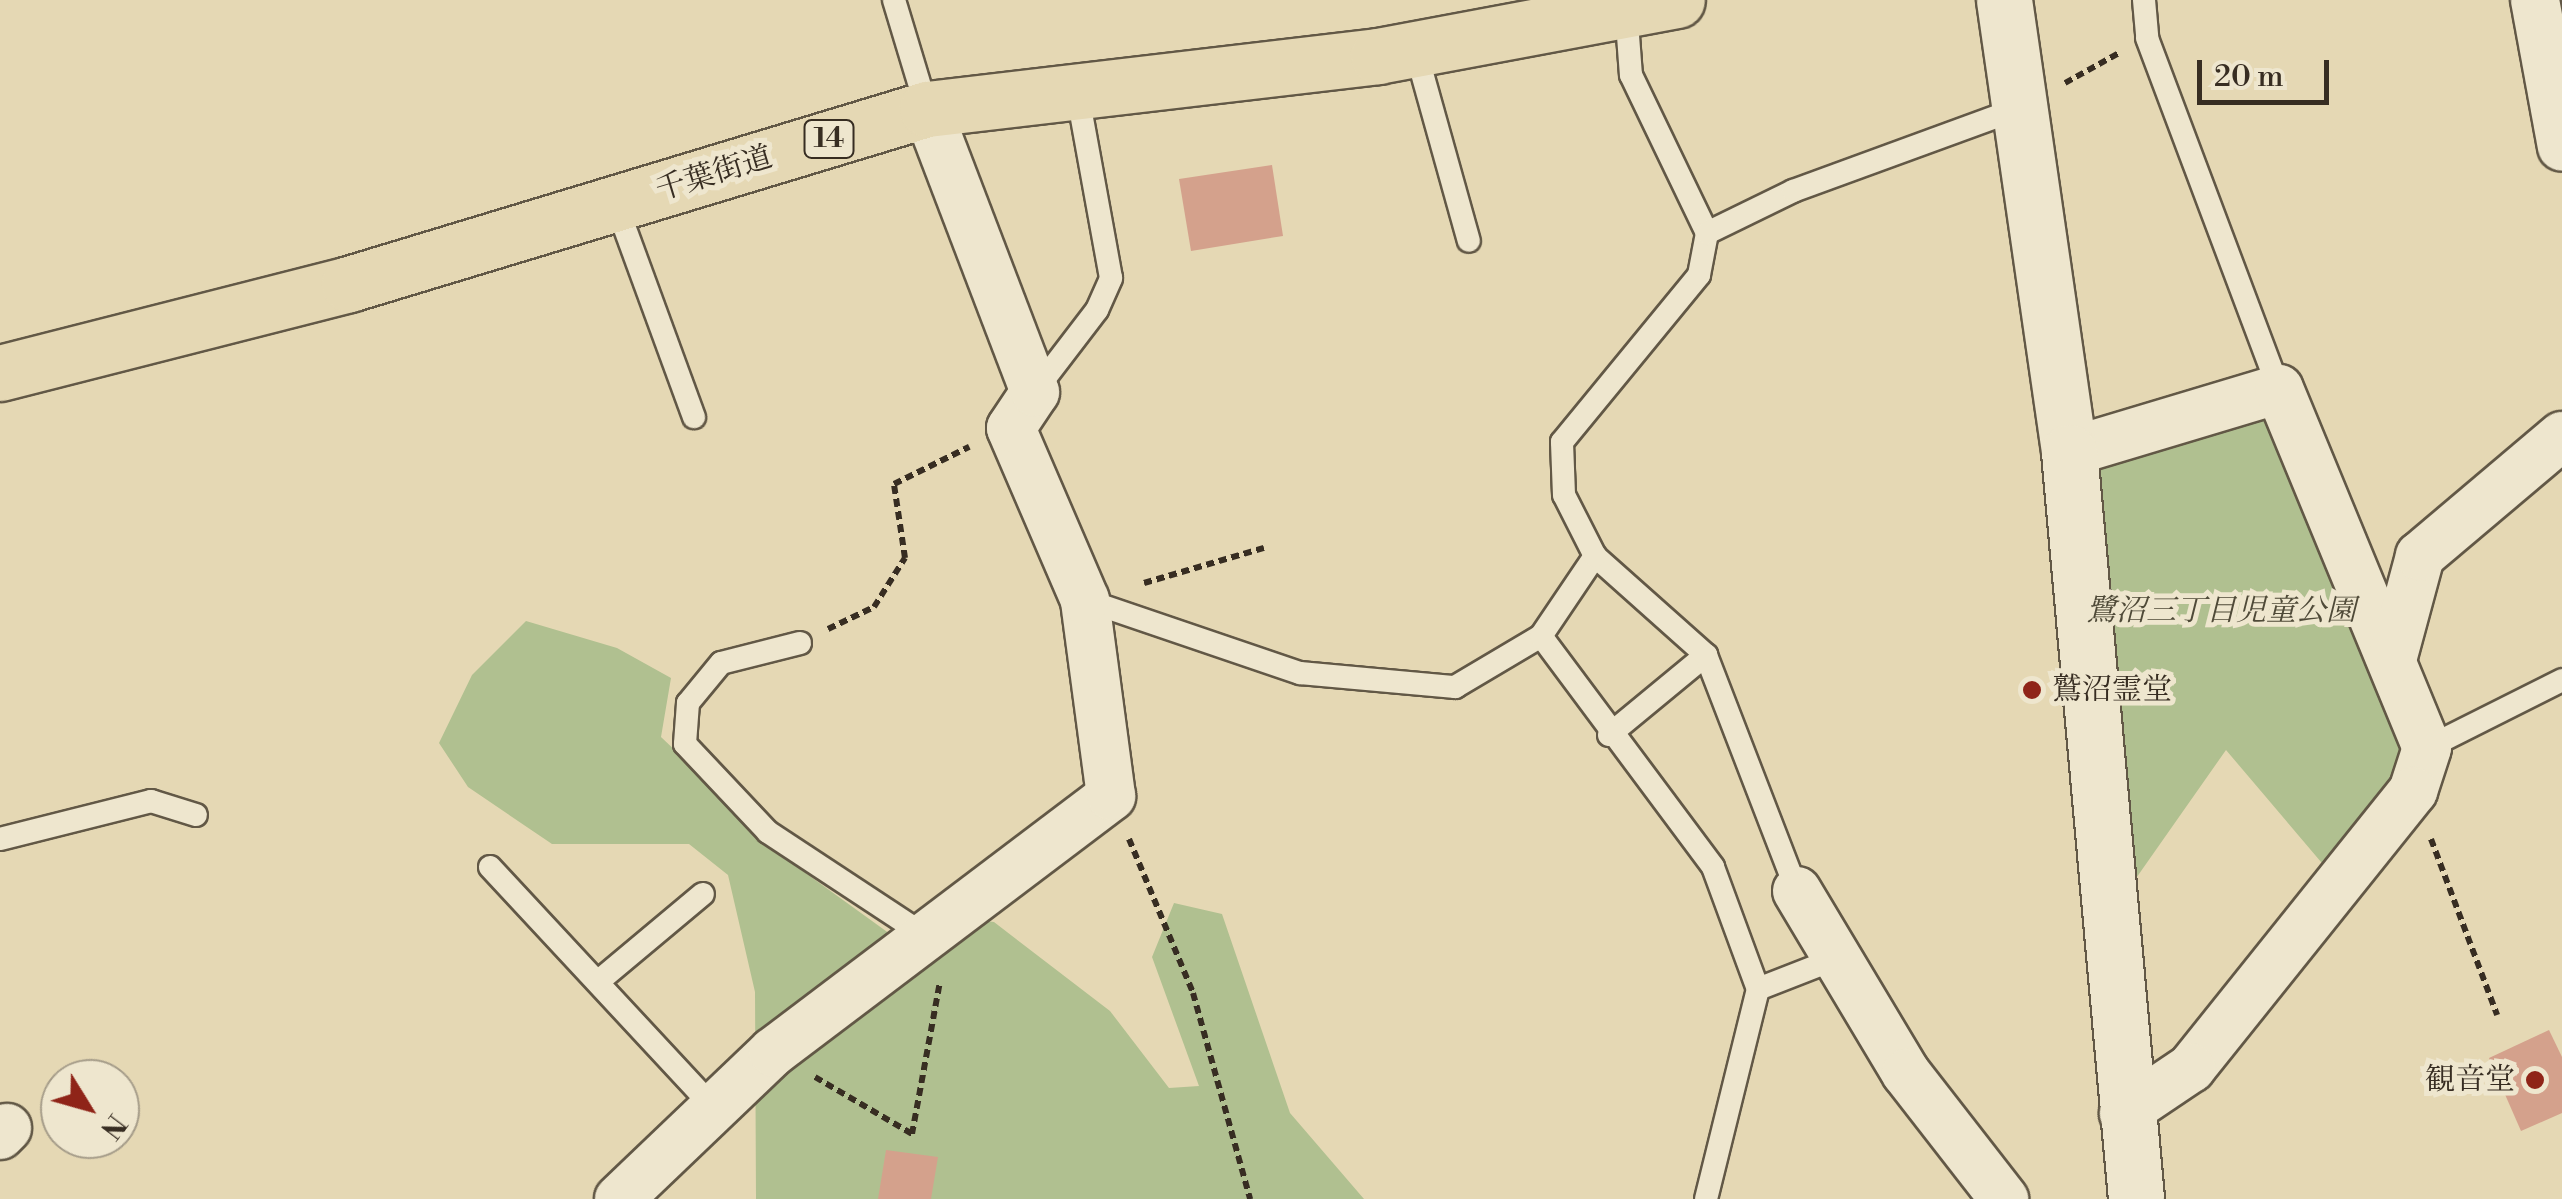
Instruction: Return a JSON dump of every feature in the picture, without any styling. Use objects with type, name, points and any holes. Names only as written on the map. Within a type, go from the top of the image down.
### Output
[{"type":"highway","name":"千葉街道","points":[[0,373],[148,340],[927,109],[1416,48],[1651,3]]},
{"type":"street","points":[[2004,0],[2068,452],[2124,1113],[2136,1199]]},
{"type":"street","points":[[2535,0],[2562,147]]},
{"type":"street","points":[[620,1199],[772,1052],[931,952],[1111,796],[1085,600],[927,109]]},
{"type":"street","points":[[2068,452],[2279,389],[2392,660],[2420,769],[2191,1068],[2124,1113]]},
{"type":"street","points":[[2392,660],[2420,556],[2562,436]]},
{"type":"street","points":[[1797,891],[1906,1073],[2004,1199]]},
{"type":"lane","points":[[894,0],[927,109]]},
{"type":"lane","points":[[2144,0],[2147,38],[2279,389]]},
{"type":"lane","points":[[1651,3],[1631,75],[1707,233],[1699,276],[1562,442],[1564,495],[1596,556],[1706,655],[1797,891]]},
{"type":"lane","points":[[1416,48],[1469,241]]},
{"type":"lane","points":[[1023,410],[1097,310],[1110,278],[1077,91]]},
{"type":"lane","points":[[1707,233],[1792,191],[2020,108]]},
{"type":"lane","points":[[616,204],[694,417]]},
{"type":"lane","points":[[1085,600],[1300,674],[1408,688],[1455,687],[1541,636],[1596,556]]},
{"type":"lane","points":[[1541,636],[1608,735],[1713,867],[1758,988],[1706,1199]]},
{"type":"lane","points":[[800,643],[721,664],[688,703],[685,744],[768,832],[931,952]]},
{"type":"lane","points":[[1608,735],[1706,655]]},
{"type":"lane","points":[[2420,769],[2562,680]]},
{"type":"lane","points":[[0,839],[152,801],[196,815]]},
{"type":"lane","points":[[490,867],[600,980],[712,1106]]},
{"type":"lane","points":[[600,980],[703,894]]},
{"type":"lane","points":[[1758,988],[1840,957]]},
{"type":"path","points":[[2020,108],[2147,38]]},
{"type":"path","points":[[800,643],[874,607],[904,558],[894,484],[1023,410]]},
{"type":"path","points":[[1085,600],[1264,548]]},
{"type":"path","points":[[2420,769],[2497,1015]]},
{"type":"path","points":[[1111,796],[1192,993],[1250,1199]]},
{"type":"path","points":[[772,1052],[912,1134],[931,952]]},
{"type":"green space","name":"鷺沼三丁目児童公園","points":[[2279,389],[2427,748],[2338,882],[2226,750],[2106,921],[2069,452]]},
{"type":"green space","points":[[526,621],[617,648],[671,678],[661,737],[800,869],[915,952],[968,919],[994,922],[1110,1011],[1169,1088],[1199,1086],[1152,957],[1174,903],[1222,914],[1290,1113],[1364,1199],[756,1199],[755,992],[728,875],[689,844],[552,844],[468,787],[439,743],[472,675]]},
{"type":"building","points":[[1272,165],[1283,236],[1191,251],[1179,179]]},
{"type":"building","points":[[2549,1030],[2562,1057],[2562,1113],[2521,1131],[2489,1058]]},
{"type":"building","points":[[886,1150],[938,1157],[931,1199],[878,1199]]},
{"type":"place","name":"鷲沼霊堂","points":[[2032,690]]},
{"type":"place","name":"観音堂","points":[[2535,1080]]}]
